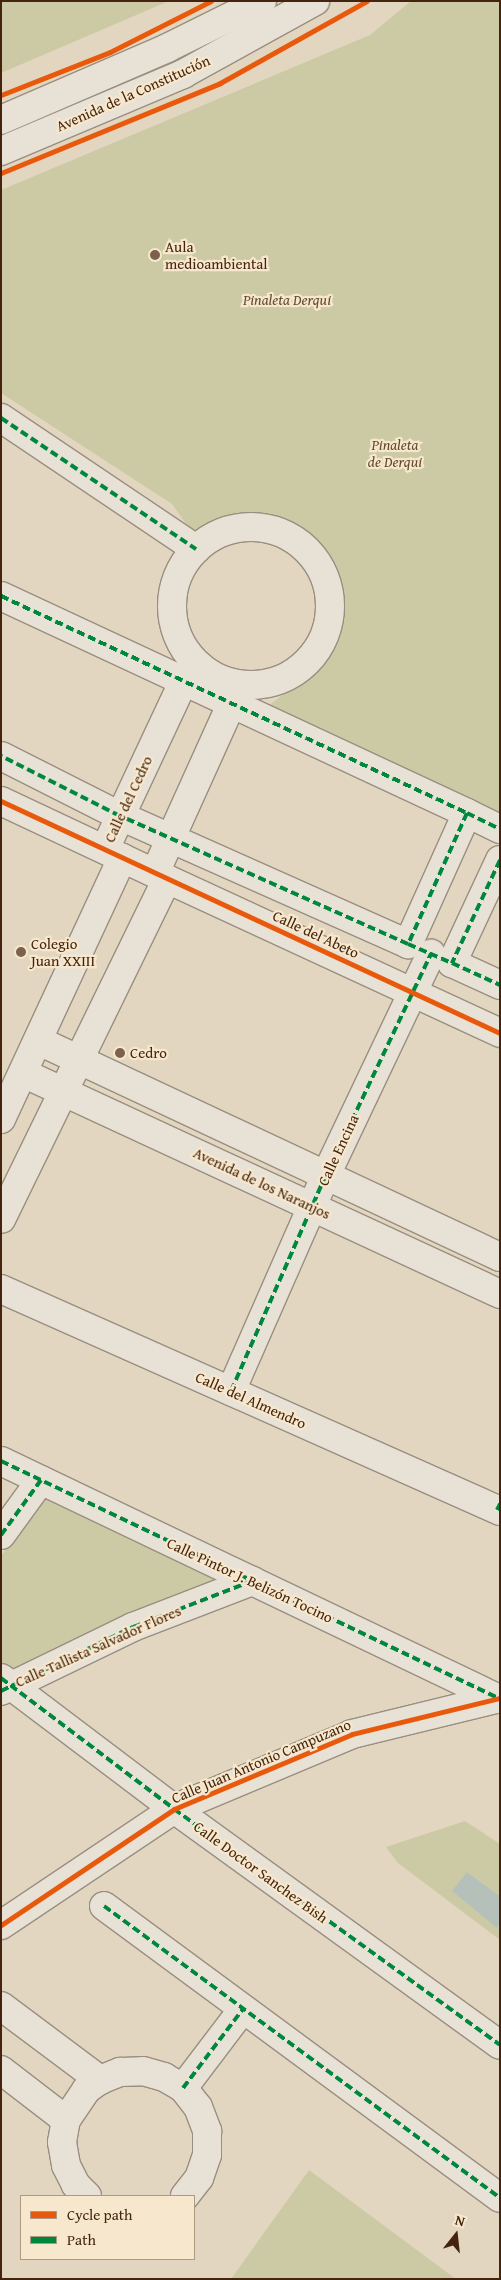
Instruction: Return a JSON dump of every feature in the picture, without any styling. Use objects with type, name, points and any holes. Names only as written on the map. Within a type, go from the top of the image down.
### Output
[{"type":"street","name":"Avenida de la Constitución","points":[[1,120],[167,48],[262,1]]},
{"type":"street","name":"Avenida de la Constitución","points":[[1,151],[183,74],[315,1]]},
{"type":"street","points":[[1,418],[196,549]]},
{"type":"street","points":[[1,1219],[79,1060],[161,876],[171,836],[236,694],[276,682],[306,663],[326,634],[330,598],[326,581],[312,556],[277,532],[249,527],[234,529],[196,549],[179,573],[172,608],[181,644],[192,673]]},
{"type":"street","points":[[1,596],[192,673],[219,679],[236,694],[500,829]]},
{"type":"street","name":"Calle del Cedro","points":[[1,1119],[39,1041],[113,853],[120,816],[192,673]]},
{"type":"street","points":[[1,756],[120,816],[171,836],[500,985]]},
{"type":"street","name":"Calle del Abeto","points":[[1,801],[500,1033]]},
{"type":"street","points":[[430,954],[467,813]]},
{"type":"street","points":[[430,954],[500,860]]},
{"type":"street","name":"Calle Encina","points":[[230,1391],[326,1175],[430,954]]},
{"type":"street","points":[[39,1041],[500,1257]]},
{"type":"street","name":"Avenida de los Naranjos","points":[[23,1073],[500,1294]]},
{"type":"street","name":"Calle del Almendro","points":[[1,1289],[499,1508]]},
{"type":"street","name":"Calle Pintor J. Belizón Tocino","points":[[1,1462],[499,1698]]},
{"type":"street","points":[[1,1535],[41,1480]]},
{"type":"street","name":"Calle Tallista Salvador Flores","points":[[4,1685],[133,1627],[252,1581]]},
{"type":"street","name":"Calle Doctor Sanchez Bish","points":[[4,1685],[500,2045]]},
{"type":"street","name":"Calle Juan Antonio Campuzano","points":[[1,1925],[174,1810],[352,1734],[499,1698]]},
{"type":"street","points":[[104,1906],[500,2198]]},
{"type":"street","points":[[1,2006],[100,2080]]},
{"type":"street","points":[[183,2088],[242,2009]]},
{"type":"street","points":[[1,2070],[66,2120]]},
{"type":"street","points":[[86,2195],[76,2185],[66,2165],[62,2142],[66,2120],[86,2090],[100,2080],[120,2072],[142,2071],[164,2077],[183,2088],[198,2107],[207,2130],[207,2155],[199,2178],[186,2195]]},
{"type":"green space","points":[[1,1],[169,1],[1,73]]},
{"type":"green space","name":"Pinaleta Derqui","points":[[411,1],[500,1],[500,831],[268,706],[321,666],[336,644],[314,543],[303,530],[269,513],[226,519],[193,534],[172,504],[1,393],[1,190],[370,35]]},
{"type":"green space","points":[[44,1497],[229,1581],[15,1672],[1,1662],[1,1556]]},
{"type":"green space","points":[[465,1821],[500,1844],[500,1896],[467,1872],[497,1928],[500,1923],[500,1940],[398,1863],[386,1847]]},
{"type":"green space","points":[[309,2170],[456,2279],[231,2279]]},
{"type":"shaded area","points":[[467,1872],[500,1896],[500,1923],[497,1928],[452,1891]]},
{"type":"marked path","points":[[1,418],[196,549]]},
{"type":"marked path","points":[[1,596],[467,813],[408,944],[120,816],[1,756]]},
{"type":"marked path","points":[[467,813],[500,829]]},
{"type":"marked path","points":[[500,860],[452,963],[500,985]]},
{"type":"marked path","points":[[408,944],[452,963]]},
{"type":"marked path","points":[[231,1391],[326,1175],[431,954]]},
{"type":"marked path","points":[[1,1461],[498,1698]]},
{"type":"marked path","points":[[1,1535],[41,1480]]},
{"type":"marked path","points":[[497,1510],[500,1504]]},
{"type":"marked path","points":[[1,1691],[133,1627],[252,1581]]},
{"type":"marked path","points":[[1,1678],[174,1809],[500,2045]]},
{"type":"marked path","points":[[104,1906],[500,2198]]},
{"type":"marked path","points":[[183,2088],[243,2009]]},
{"type":"cycle path","points":[[1,95],[110,52],[211,1]]},
{"type":"cycle path","points":[[1,173],[220,83],[367,1]]},
{"type":"cycle path","points":[[1,801],[500,1033]]},
{"type":"cycle path","points":[[1,1925],[174,1809],[352,1734],[500,1698]]},
{"type":"place","name":"Aula medioambiental","points":[[155,255]]},
{"type":"place","name":"Colegio Juan XXIII","points":[[21,952]]},
{"type":"place","name":"Cedro","points":[[120,1053]]},
{"type":"park label","name":"Pinaleta de Derqui","points":[[395,452]]}]
